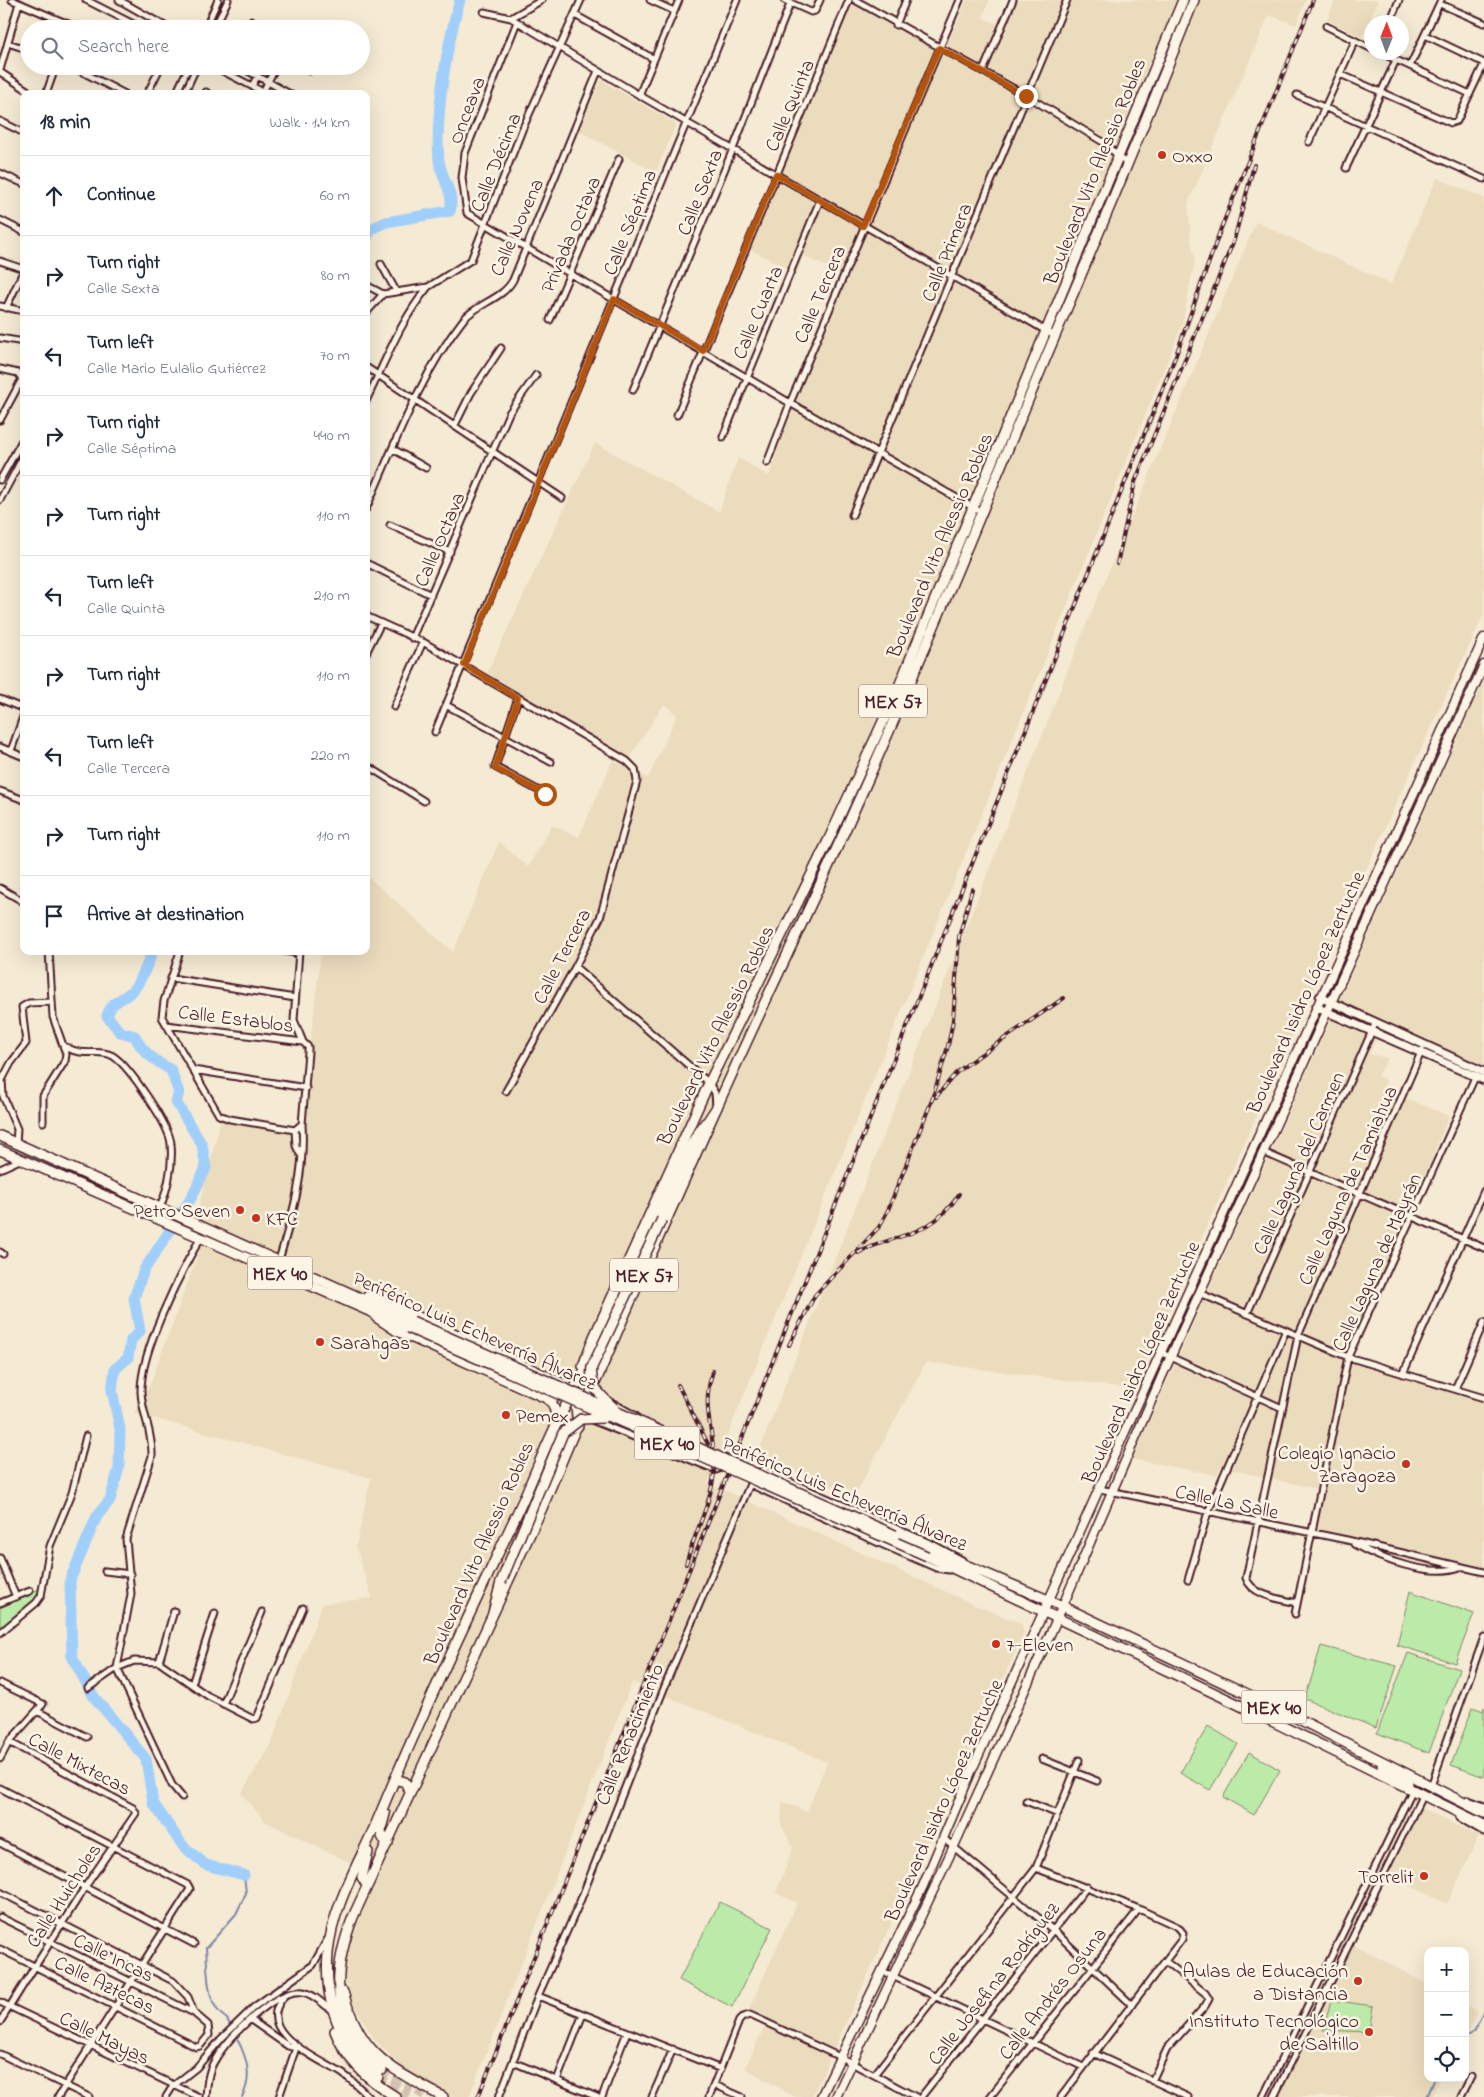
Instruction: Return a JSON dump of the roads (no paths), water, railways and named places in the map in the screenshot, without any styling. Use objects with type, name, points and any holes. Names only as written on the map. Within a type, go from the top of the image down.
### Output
[{"type":"main road","name":"Boulevard Vito Alessio Robles","points":[[1038,367],[973,508],[897,691],[829,839],[709,1083],[594,1337],[574,1390],[551,1434],[390,1790],[343,1899],[331,1933],[328,1968],[332,2011],[351,2049],[380,2073],[362,2051],[345,2023],[339,2000],[338,1972],[344,1939],[367,1885],[542,1508],[569,1441],[583,1415],[597,1374],[637,1289],[716,1107],[838,843],[983,513],[1119,155],[1183,0]]},
{"type":"main road","name":"Boulevard Vito Alessio Robles","points":[[1051,334],[1128,165],[1194,0]]},
{"type":"main road","points":[[1175,18],[1185,22]]},
{"type":"main road","name":"Boulevard Isidro López Zertuche","points":[[821,2097],[923,1886],[1049,1600],[1484,638]]},
{"type":"main road","name":"Boulevard Isidro López Zertuche","points":[[836,2097],[894,1977],[1057,1619],[1170,1357],[1484,665]]},
{"type":"main road","points":[[1452,708],[1462,713]]},
{"type":"main road","points":[[829,839],[838,843]]},
{"type":"main road","points":[[546,1398],[561,1396],[574,1390],[583,1376],[683,1156],[716,1107]]},
{"type":"main road","points":[[620,1418],[596,1390],[592,1367],[705,1123]]},
{"type":"main road","name":"Periférico Luis Echeverría Álvarez","points":[[0,1136],[194,1224],[279,1260],[410,1324],[620,1418],[930,1553],[969,1565],[1049,1600],[1280,1710],[1484,1813]]},
{"type":"main road","name":"Periférico Luis Echeverría Álvarez","points":[[0,1150],[370,1312],[410,1324]]},
{"type":"main road","points":[[1208,1249],[1217,1253]]},
{"type":"main road","points":[[355,1296],[384,1301],[551,1377],[574,1390],[583,1415]]},
{"type":"main road","points":[[370,1312],[390,1327],[546,1398],[552,1403],[558,1419]]},
{"type":"main road","points":[[546,1398],[550,1395],[554,1386],[551,1377]]},
{"type":"main road","points":[[574,1390],[576,1429],[584,1424],[597,1422]]},
{"type":"main road","points":[[493,1612],[501,1582],[563,1433],[573,1423],[589,1417],[620,1418]]},
{"type":"main road","points":[[551,1434],[561,1434],[569,1441]]},
{"type":"main road","name":"Periférico Luis Echeverría Álvarez","points":[[930,1553],[960,1572],[1231,1701],[1484,1825]]},
{"type":"main road","points":[[1231,1701],[1236,1699],[1280,1710]]},
{"type":"main road","points":[[1371,1755],[1422,1796]]},
{"type":"main road","points":[[395,1779],[405,1782],[410,1792]]},
{"type":"main road","points":[[388,1843],[383,1840],[381,1834],[390,1790]]},
{"type":"main road","points":[[367,1885],[362,1877],[370,1840]]},
{"type":"main road","points":[[338,1972],[355,2026],[364,2042],[386,2065],[443,2097]]},
{"type":"main road","points":[[332,2011],[334,2031],[348,2055],[365,2076],[396,2097]]},
{"type":"street","points":[[12,0],[56,20]]},
{"type":"street","points":[[86,0],[102,6],[128,20]]},
{"type":"street","points":[[102,6],[105,0]]},
{"type":"street","points":[[119,0],[154,20]]},
{"type":"street","points":[[209,20],[218,0]]},
{"type":"street","points":[[218,20],[228,0]]},
{"type":"street","points":[[511,18],[542,0]]},
{"type":"street","name":"Calle Décima","points":[[383,294],[428,287],[471,260],[522,130],[581,0]]},
{"type":"street","points":[[650,0],[674,11]]},
{"type":"street","points":[[639,96],[679,0]]},
{"type":"street","name":"Calle Séptima","points":[[435,732],[737,0]]},
{"type":"street","points":[[784,0],[813,12],[820,0]]},
{"type":"street","name":"Calle Quinta","points":[[677,415],[849,0]]},
{"type":"street","points":[[855,0],[1026,96],[1103,142],[1128,165]]},
{"type":"street","points":[[896,24],[906,0]]},
{"type":"street","name":"Calle Tercera","points":[[768,463],[790,403],[863,226],[960,0]]},
{"type":"street","points":[[983,72],[1013,0]]},
{"type":"street","name":"Calle Primera","points":[[852,515],[1067,0]]},
{"type":"street","points":[[1393,15],[1399,0]]},
{"type":"street","points":[[1410,66],[1441,2],[1484,23]]},
{"type":"street","points":[[19,3],[0,68],[28,90]]},
{"type":"street","name":"Calle Sexta","points":[[633,390],[733,149],[790,4]]},
{"type":"street","points":[[484,12],[511,18],[685,123],[1051,334]]},
{"type":"street","points":[[575,15],[654,59]]},
{"type":"street","name":"Onceava","points":[[486,225],[467,213],[462,178],[465,153],[517,22]]},
{"type":"street","points":[[1326,26],[1364,45]]},
{"type":"street","points":[[1340,74],[1448,122],[1457,120],[1484,63],[1425,34]]},
{"type":"street","points":[[1309,142],[1355,41]]},
{"type":"street","points":[[8,43],[20,47]]},
{"type":"street","points":[[0,48],[6,51]]},
{"type":"street","points":[[1346,168],[1396,60],[1470,94]]},
{"type":"street","name":"Calle Novena","points":[[370,500],[416,400],[440,355],[464,319],[508,287],[527,249],[598,72]]},
{"type":"street","points":[[47,90],[53,75]]},
{"type":"street","points":[[88,75],[117,90]]},
{"type":"street","points":[[149,90],[156,75]]},
{"type":"street","points":[[178,90],[185,75]]},
{"type":"street","points":[[186,90],[193,75]]},
{"type":"street","points":[[231,75],[259,90]]},
{"type":"street","points":[[266,90],[272,75]]},
{"type":"street","points":[[252,86],[258,76],[283,90]]},
{"type":"street","points":[[1297,95],[1484,179]]},
{"type":"street","points":[[0,121],[20,131]]},
{"type":"street","name":"Privada Octava","points":[[550,320],[618,159]]},
{"type":"street","points":[[0,173],[20,182]]},
{"type":"street","name":"Calle Cuarta","points":[[722,437],[820,200]]},
{"type":"street","points":[[0,220],[20,230]]},
{"type":"street","points":[[486,225],[570,272],[790,403],[983,513]]},
{"type":"street","points":[[0,261],[20,268]]},
{"type":"street","points":[[381,264],[396,291]]},
{"type":"street","points":[[6,308],[20,278]]},
{"type":"street","points":[[370,287],[383,294],[370,309]]},
{"type":"street","points":[[370,393],[398,330],[428,287]]},
{"type":"street","points":[[0,306],[20,310]]},
{"type":"street","points":[[0,338],[20,341]]},
{"type":"street","points":[[454,425],[471,393],[501,348]]},
{"type":"street","points":[[0,368],[20,375]]},
{"type":"street","points":[[370,370],[562,498]]},
{"type":"street","points":[[493,451],[512,408],[536,375]]},
{"type":"street","points":[[1,417],[20,385]]},
{"type":"street","points":[[0,480],[20,444]]},
{"type":"street","points":[[393,449],[426,468]]},
{"type":"street","name":"Calle Octava","points":[[412,638],[493,451]]},
{"type":"street","points":[[0,500],[20,462]]},
{"type":"street","points":[[390,525],[450,552]]},
{"type":"street","points":[[370,565],[431,596]]},
{"type":"street","points":[[370,618],[423,642],[518,698],[495,768],[545,794]]},
{"type":"street","points":[[370,645],[381,623]]},
{"type":"street","points":[[394,707],[423,642]]},
{"type":"street","name":"Calle Tercera","points":[[506,1091],[600,918],[637,781],[635,769],[627,761],[518,698]]},
{"type":"street","points":[[0,699],[20,707]]},
{"type":"street","points":[[446,705],[551,762]]},
{"type":"street","points":[[11,751],[20,725]]},
{"type":"street","points":[[0,747],[20,754]]},
{"type":"street","points":[[370,767],[424,801]]},
{"type":"street","points":[[0,791],[20,798]]},
{"type":"street","points":[[0,888],[20,900]]},
{"type":"street","points":[[43,1122],[43,1096],[65,1061],[66,1047],[56,1028],[50,1002],[49,955]]},
{"type":"street","points":[[179,955],[161,1013],[166,1025],[219,1115],[230,1119],[295,1130]]},
{"type":"street","points":[[279,1260],[296,1205],[300,1154],[303,1147],[302,1124],[308,1047],[303,1042],[294,1020],[299,955]]},
{"type":"street","points":[[575,967],[709,1083],[715,1093],[716,1107]]},
{"type":"street","points":[[171,978],[295,998]]},
{"type":"street","points":[[1320,998],[1423,1049],[1479,1073],[1484,1080]]},
{"type":"street","points":[[16,1144],[17,1129],[3,1096],[2,1080],[11,1063],[26,1043],[22,1007],[29,1003],[50,1002]]},
{"type":"street","points":[[1316,1007],[1372,1032],[1423,1049]]},
{"type":"street","name":"Calle Laguna del Carmen","points":[[1247,1314],[1375,1024]]},
{"type":"street","name":"Calle Establos","points":[[166,1025],[303,1042]]},
{"type":"street","points":[[66,1047],[75,1052],[91,1054],[102,1052],[114,1056],[142,1087],[166,1127],[171,1142],[169,1178],[164,1209]]},
{"type":"street","name":"Calle Laguna de Tamiahua","points":[[1297,1603],[1269,1596],[1253,1588],[1246,1578],[1298,1336],[1423,1049]]},
{"type":"street","points":[[193,1070],[306,1088]]},
{"type":"street","name":"Calle Laguna de Mayrán","points":[[1295,1614],[1348,1357],[1479,1073]]},
{"type":"street","points":[[295,1130],[302,1124]]},
{"type":"street","points":[[295,1130],[296,1146],[300,1154]]},
{"type":"street","points":[[1263,1152],[1484,1248]]},
{"type":"street","points":[[0,1170],[22,1159]]},
{"type":"street","points":[[1403,1374],[1484,1191]]},
{"type":"street","points":[[182,1797],[169,1779],[118,1668],[130,1608],[130,1574],[126,1553],[126,1539],[152,1446],[142,1404],[141,1385],[154,1335],[176,1283],[200,1238]]},
{"type":"street","points":[[1199,1293],[1348,1357],[1484,1398]]},
{"type":"street","points":[[1455,1389],[1484,1322]]},
{"type":"street","points":[[1188,1580],[1208,1512],[1286,1330]]},
{"type":"street","points":[[1162,1353],[1282,1408]]},
{"type":"street","points":[[597,1374],[598,1386],[606,1398],[595,1405],[593,1414],[597,1422]]},
{"type":"street","name":"Periférico Luis Echeverría Álvarez","points":[[583,1415],[716,1470],[721,1470],[725,1465],[726,1460],[722,1455],[642,1420],[606,1398]]},
{"type":"street","points":[[0,1633],[36,1603],[41,1596],[50,1546],[72,1493],[86,1436]]},
{"type":"street","name":"Calle Renacimiento","points":[[499,2097],[538,1996],[557,1957],[666,1681],[756,1472],[763,1470],[956,1555],[969,1565]]},
{"type":"street","points":[[750,1484],[936,1568],[960,1572]]},
{"type":"street","name":"Calle La Salle","points":[[1100,1489],[1348,1540],[1484,1572]]},
{"type":"street","name":"Calle La Salle","points":[[1348,1540],[1376,1556],[1406,1564],[1442,1571],[1460,1567]]},
{"type":"street","points":[[0,1558],[16,1597]]},
{"type":"street","points":[[105,1571],[130,1574]]},
{"type":"street","points":[[0,1602],[30,1591]]},
{"type":"street","points":[[88,1688],[118,1668],[134,1661],[159,1662],[223,1704],[253,1719],[257,1718],[303,1608]]},
{"type":"street","points":[[159,1662],[174,1611]]},
{"type":"street","points":[[223,1704],[262,1612]]},
{"type":"street","points":[[192,1684],[215,1613]]},
{"type":"street","points":[[1431,1786],[1484,1637]]},
{"type":"street","points":[[0,1683],[43,1704],[9,1742],[0,1759]]},
{"type":"street","points":[[38,1711],[87,1737]]},
{"type":"street","name":"Calle Mixtecas","points":[[9,1742],[135,1810]]},
{"type":"street","points":[[1042,1759],[1097,1781]]},
{"type":"street","points":[[874,2075],[1036,1868],[1079,1760]]},
{"type":"street","points":[[0,1788],[112,1848],[188,1884],[190,1889],[58,2097]]},
{"type":"street","points":[[1263,2097],[1412,1791]]},
{"type":"street","points":[[1274,2097],[1422,1796]]},
{"type":"street","name":"Periférico Luis Echeverría Álvarez","points":[[1451,1797],[1484,1807]]},
{"type":"street","points":[[1026,1801],[1058,1814]]},
{"type":"street","name":"Calle Huicholes","points":[[0,2022],[85,1887],[135,1814],[135,1810]]},
{"type":"street","points":[[1455,1811],[1484,1831]]},
{"type":"street","points":[[943,1838],[1015,1896],[1132,2004]]},
{"type":"street","points":[[0,1843],[194,1944]]},
{"type":"street","points":[[1036,1868],[1139,1909],[1178,1927],[1183,1933],[1182,1939],[1061,2097]]},
{"type":"street","name":"Calle Josefina Rodríguez","points":[[921,2097],[1087,1887]]},
{"type":"street","points":[[0,1892],[173,1980],[188,1997],[194,2013]]},
{"type":"street","name":"Calle Andrés Osuna","points":[[990,2097],[1139,1909]]},
{"type":"street","name":"Calle Incas","points":[[0,1917],[194,2013],[210,2029]]},
{"type":"street","points":[[166,2097],[173,2086],[192,2072],[240,2020],[268,1996],[313,1965],[331,1933]]},
{"type":"street","name":"Calle Aztecas","points":[[0,1949],[198,2047],[209,2035],[210,2029]]},
{"type":"street","points":[[1152,2081],[1168,2049],[1208,2003],[1209,1999],[1205,1993],[1165,1961]]},
{"type":"street","points":[[882,1971],[1083,2067]]},
{"type":"street","points":[[206,2097],[211,2067],[224,2046],[264,2007],[287,1994],[302,1992],[311,1995],[332,2011]]},
{"type":"street","points":[[287,1994],[277,2008],[276,2018],[279,2028],[296,2048]]},
{"type":"street","points":[[538,1996],[721,2069]]},
{"type":"street","name":"Calle Mayas","points":[[0,2002],[198,2097]]},
{"type":"street","points":[[557,2080],[583,2014]]},
{"type":"street","points":[[709,2097],[740,2021],[746,2015],[754,2016],[840,2057],[916,2097]]},
{"type":"street","points":[[251,2020],[288,2046],[296,2048],[344,2075],[369,2097]]},
{"type":"street","points":[[602,2097],[627,2032]]},
{"type":"street","points":[[279,2097],[296,2048]]},
{"type":"street","points":[[652,2097],[673,2049]]},
{"type":"street","points":[[1093,2053],[1188,2097]]},
{"type":"street","points":[[0,2054],[89,2097]]},
{"type":"street","points":[[513,2062],[597,2097]]},
{"type":"street","points":[[1461,2097],[1471,2077]]},
{"type":"street","points":[[714,2085],[742,2097]]},
{"type":"waterway","points":[[370,231],[386,222],[450,211],[451,198],[440,167],[438,142],[443,79],[460,0]]},
{"type":"waterway","points":[[151,955],[136,987],[115,1003],[107,1016],[120,1032],[135,1036],[141,1047],[150,1056],[171,1070],[179,1093],[176,1102],[202,1145],[206,1168],[190,1200],[144,1270],[134,1298],[140,1331],[131,1340],[128,1358],[115,1369],[112,1390],[120,1429],[119,1468],[110,1500],[97,1516],[70,1580],[72,1657],[94,1697],[146,1759],[153,1803],[183,1846],[206,1865],[244,1875]]},
{"type":"waterway","points":[[242,2097],[248,2077],[245,2057],[227,2019],[220,2013],[211,1997],[206,1948],[236,1914],[246,1893],[244,1875]]},
{"type":"waterway","points":[[1467,2037],[1473,2032],[1484,2011]]},
{"type":"waterway","points":[[1427,2097],[1433,2082]]},
{"type":"tunnel","points":[[382,2070],[427,2097]]},
{"type":"tunnel","points":[[378,2077],[409,2097]]},
{"type":"railway","points":[[478,2097],[1176,355],[1220,231],[1313,0]]},
{"type":"railway","points":[[1117,564],[1135,482],[1234,240],[1254,165]]},
{"type":"railway","points":[[789,1345],[815,1295],[879,1227],[888,1210],[932,1100],[948,1046],[953,1020],[959,937],[972,889]]},
{"type":"railway","points":[[936,1097],[956,1073],[970,1062],[1064,998]]},
{"type":"railway","points":[[858,1253],[925,1227],[948,1209],[959,1194]]},
{"type":"railway","points":[[686,1564],[706,1508],[714,1473],[713,1446],[708,1410],[709,1385],[713,1371]]},
{"type":"railway","points":[[678,1385],[708,1444]]},
{"type":"place","name":"Oxxo","points":[[1162,155]]},
{"type":"place","name":"Petro Seven","points":[[240,1210]]},
{"type":"place","name":"KFC","points":[[256,1218]]},
{"type":"place","name":"Sarahgas","points":[[320,1342]]},
{"type":"place","name":"Pemex","points":[[506,1415]]},
{"type":"place","name":"Colegio Ignacio Zaragoza","points":[[1406,1464]]},
{"type":"place","name":"7-Eleven","points":[[996,1644]]},
{"type":"place","name":"Torrelit","points":[[1424,1876]]},
{"type":"place","name":"Aulas de Educación a Distancia","points":[[1358,1981]]},
{"type":"place","name":"Instituto Tecnológico de Saltillo","points":[[1369,2032]]}]
